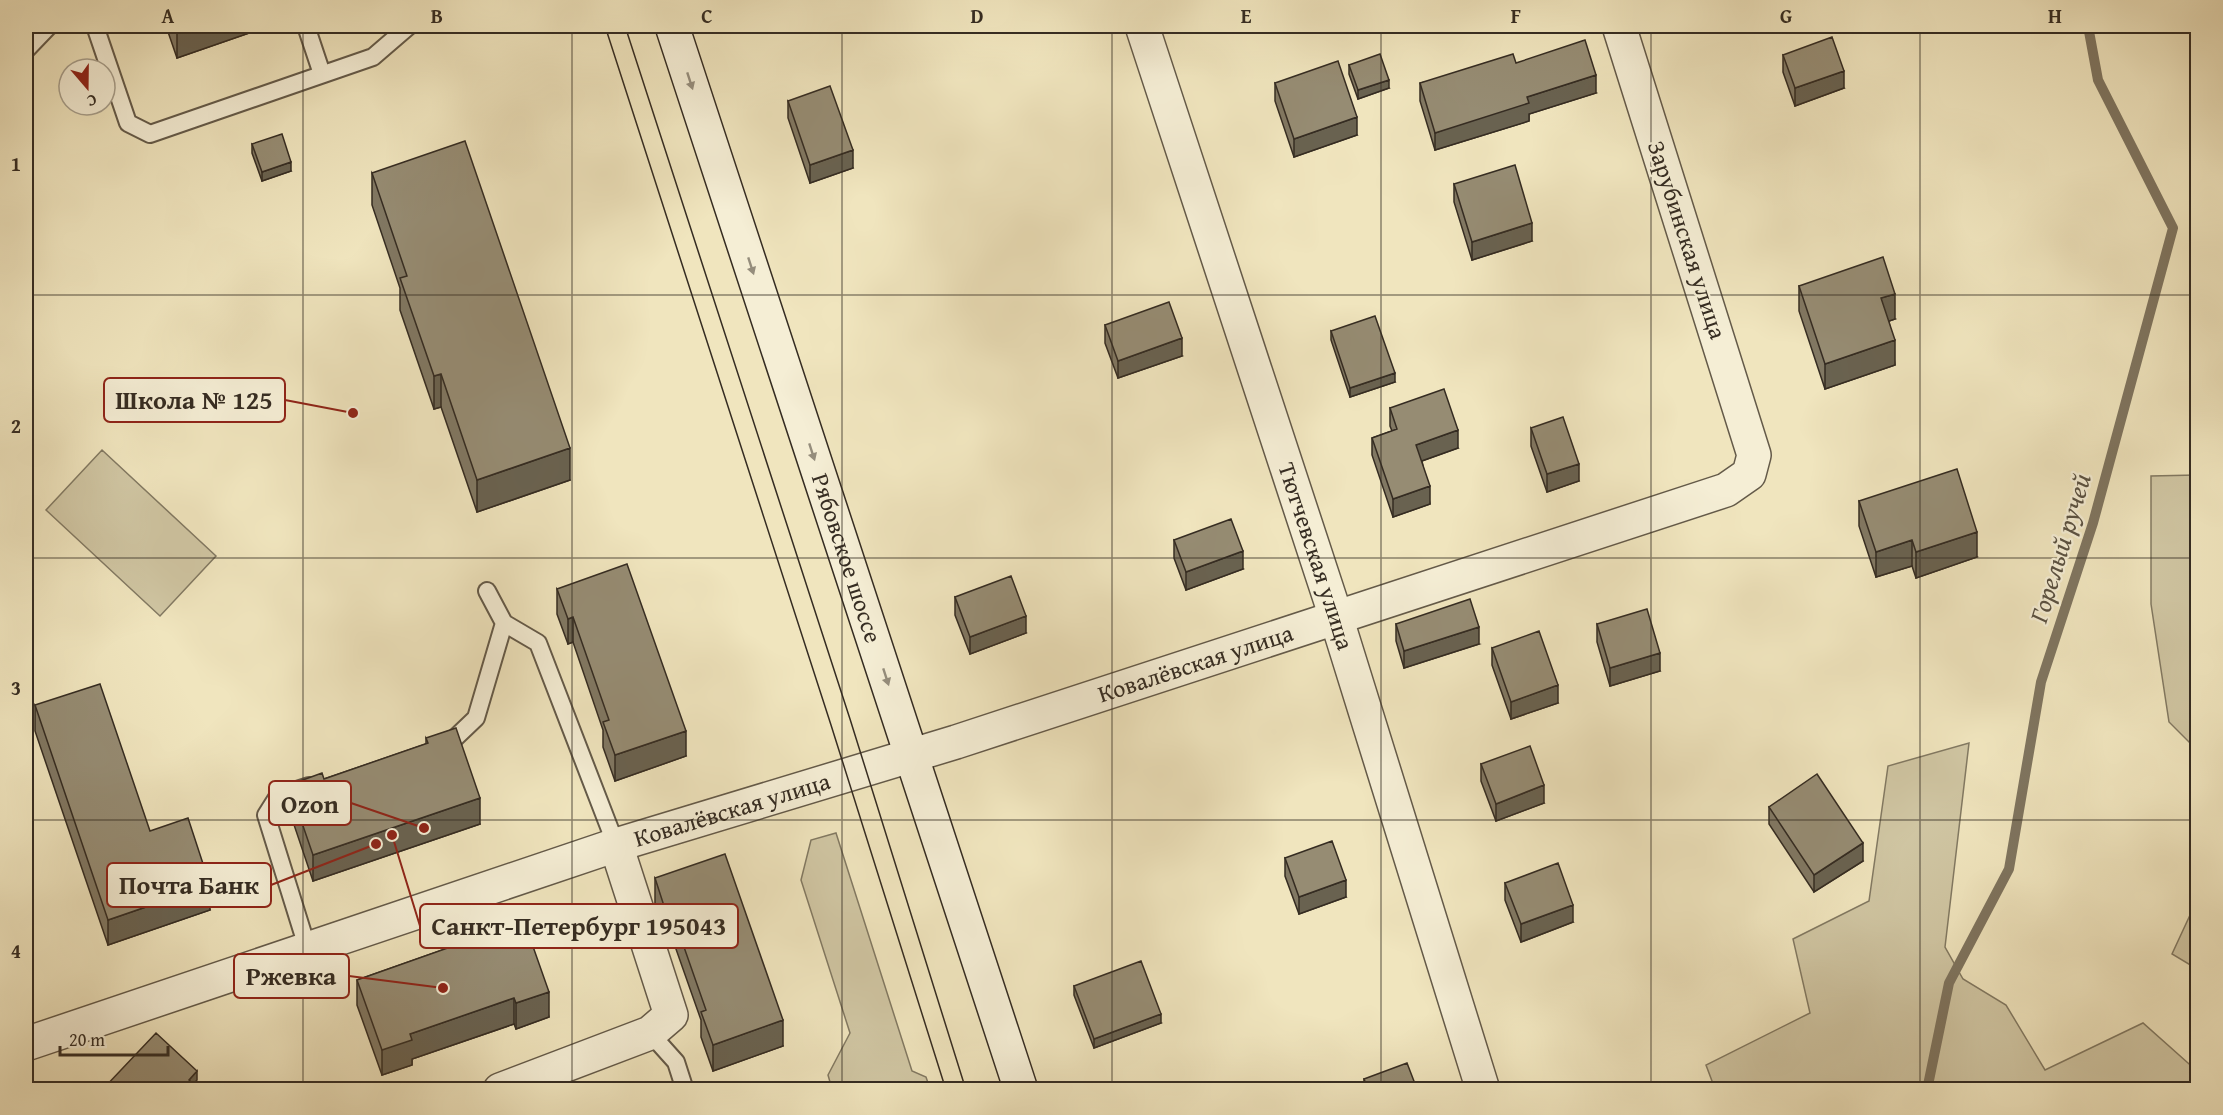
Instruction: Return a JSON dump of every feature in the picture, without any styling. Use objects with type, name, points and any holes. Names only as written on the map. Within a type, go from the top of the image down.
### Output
[{"type":"street","name":"Рябовское шоссе","points":[[672,26],[1021,1089]]},
{"type":"street","name":"Тютчевская улица","points":[[1142,26],[1335,617],[1483,1089]]},
{"type":"street","name":"Зарубинская улица","points":[[1619,26],[1754,455]]},
{"type":"street","name":"Ковалёвская улица","points":[[28,1040],[308,950],[616,845],[912,755],[1726,490],[1749,474],[1754,455]]},
{"type":"street","name":"Ковалёвская улица","points":[[500,1089],[650,1033],[671,1016],[616,845]]},
{"type":"lane","points":[[26,50],[49,26]]},
{"type":"lane","points":[[95,26],[128,123],[150,134],[373,57],[409,26]]},
{"type":"lane","points":[[306,26],[322,74]]},
{"type":"lane","points":[[487,591],[504,623],[538,643],[616,845]]},
{"type":"lane","points":[[421,750],[454,739],[476,718],[504,623]]},
{"type":"lane","points":[[308,950],[266,815],[278,796],[322,782]]},
{"type":"lane","points":[[650,1033],[676,1062],[685,1089]]},
{"type":"shaded area","points":[[102,450],[216,556],[160,616],[46,510]]},
{"type":"shaded area","points":[[2198,475],[2197,750],[2169,722],[2151,604],[2151,476]]},
{"type":"shaded area","points":[[1969,743],[1945,947],[1963,979],[2006,1005],[2045,1070],[2143,1023],[2197,1071],[2197,1089],[1715,1089],[1706,1065],[1810,1013],[1793,939],[1869,901],[1888,766]]},
{"type":"shaded area","points":[[836,833],[912,1071],[926,1077],[930,1089],[832,1089],[828,1075],[850,1033],[801,880],[811,840]]},
{"type":"shaded area","points":[[2197,900],[2198,969],[2172,954]]},
{"type":"building","points":[[1832,37],[1844,71],[1795,88],[1783,55]]},
{"type":"building","points":[[1585,40],[1596,75],[1527,97],[1529,103],[1435,133],[1420,83],[1513,54],[1516,63]]},
{"type":"building","points":[[1380,54],[1389,80],[1358,90],[1349,65]]},
{"type":"building","points":[[1338,61],[1357,117],[1294,139],[1275,83]]},
{"type":"building","points":[[830,86],[853,150],[810,165],[788,101]]},
{"type":"building","points":[[282,134],[291,162],[262,172],[252,144]]},
{"type":"building","points":[[465,141],[570,448],[477,480],[441,374],[434,376],[400,278],[407,276],[372,173]]},
{"type":"building","points":[[1515,165],[1532,223],[1472,242],[1454,184]]},
{"type":"building","points":[[1883,257],[1895,294],[1881,298],[1895,340],[1825,364],[1799,286]]},
{"type":"building","points":[[1169,302],[1182,338],[1118,361],[1105,325]]},
{"type":"building","points":[[1375,316],[1395,373],[1350,388],[1331,331]]},
{"type":"building","points":[[1444,389],[1458,430],[1416,445],[1430,486],[1393,499],[1372,438],[1397,429],[1390,408]]},
{"type":"building","points":[[1563,417],[1579,464],[1547,474],[1531,428]]},
{"type":"building","points":[[1957,469],[1977,532],[1916,552],[1912,540],[1876,552],[1859,501]]},
{"type":"building","points":[[1231,519],[1243,551],[1186,572],[1174,540]]},
{"type":"building","points":[[627,564],[686,731],[615,755],[603,722],[609,720],[573,617],[568,619],[557,589]]},
{"type":"building","points":[[1011,576],[1026,616],[970,637],[955,597]]},
{"type":"building","points":[[1470,599],[1479,627],[1404,651],[1396,624]]},
{"type":"building","points":[[1647,609],[1660,653],[1610,668],[1597,624]]},
{"type":"building","points":[[1539,631],[1558,685],[1511,702],[1492,648]]},
{"type":"building","points":[[100,684],[150,831],[188,818],[210,885],[108,920],[35,705]]},
{"type":"building","points":[[456,728],[480,798],[313,855],[289,785],[322,773],[324,779],[428,743],[426,738]]},
{"type":"building","points":[[1530,746],[1544,785],[1496,804],[1481,764]]},
{"type":"building","points":[[1817,774],[1863,843],[1814,875],[1769,807]]},
{"type":"building","points":[[1332,841],[1346,880],[1299,897],[1285,858]]},
{"type":"building","points":[[725,854],[783,1020],[713,1045],[701,1012],[706,1010],[670,907],[665,909],[655,878]]},
{"type":"building","points":[[1558,863],[1573,905],[1521,924],[1505,883]]},
{"type":"building","points":[[524,921],[549,992],[516,1003],[514,998],[410,1034],[412,1040],[382,1050],[357,980]]},
{"type":"building","points":[[1141,961],[1161,1014],[1094,1039],[1074,986]]},
{"type":"building","points":[[156,1033],[197,1071],[189,1080],[199,1089],[103,1089]]},
{"type":"building","points":[[1407,1063],[1417,1089],[1368,1089],[1364,1079]]},
{"type":"waterway","name":"Горелый ручей","points":[[1927,1090],[1949,983],[2009,869],[2041,682],[2093,523],[2173,228],[2098,80],[2088,26]]},
{"type":"tram line","points":[[605,26],[831,725],[946,1090]]},
{"type":"tram line","points":[[625,26],[850,719],[966,1090]]},
{"type":"place","name":"Школа № 125","points":[[353,413]]},
{"type":"place","name":"Ozon","points":[[424,828]]},
{"type":"place","name":"Санкт-Петербург 195043","points":[[392,835]]},
{"type":"place","name":"Почта Банк","points":[[376,844]]},
{"type":"place","name":"Ржевка","points":[[443,988]]}]
